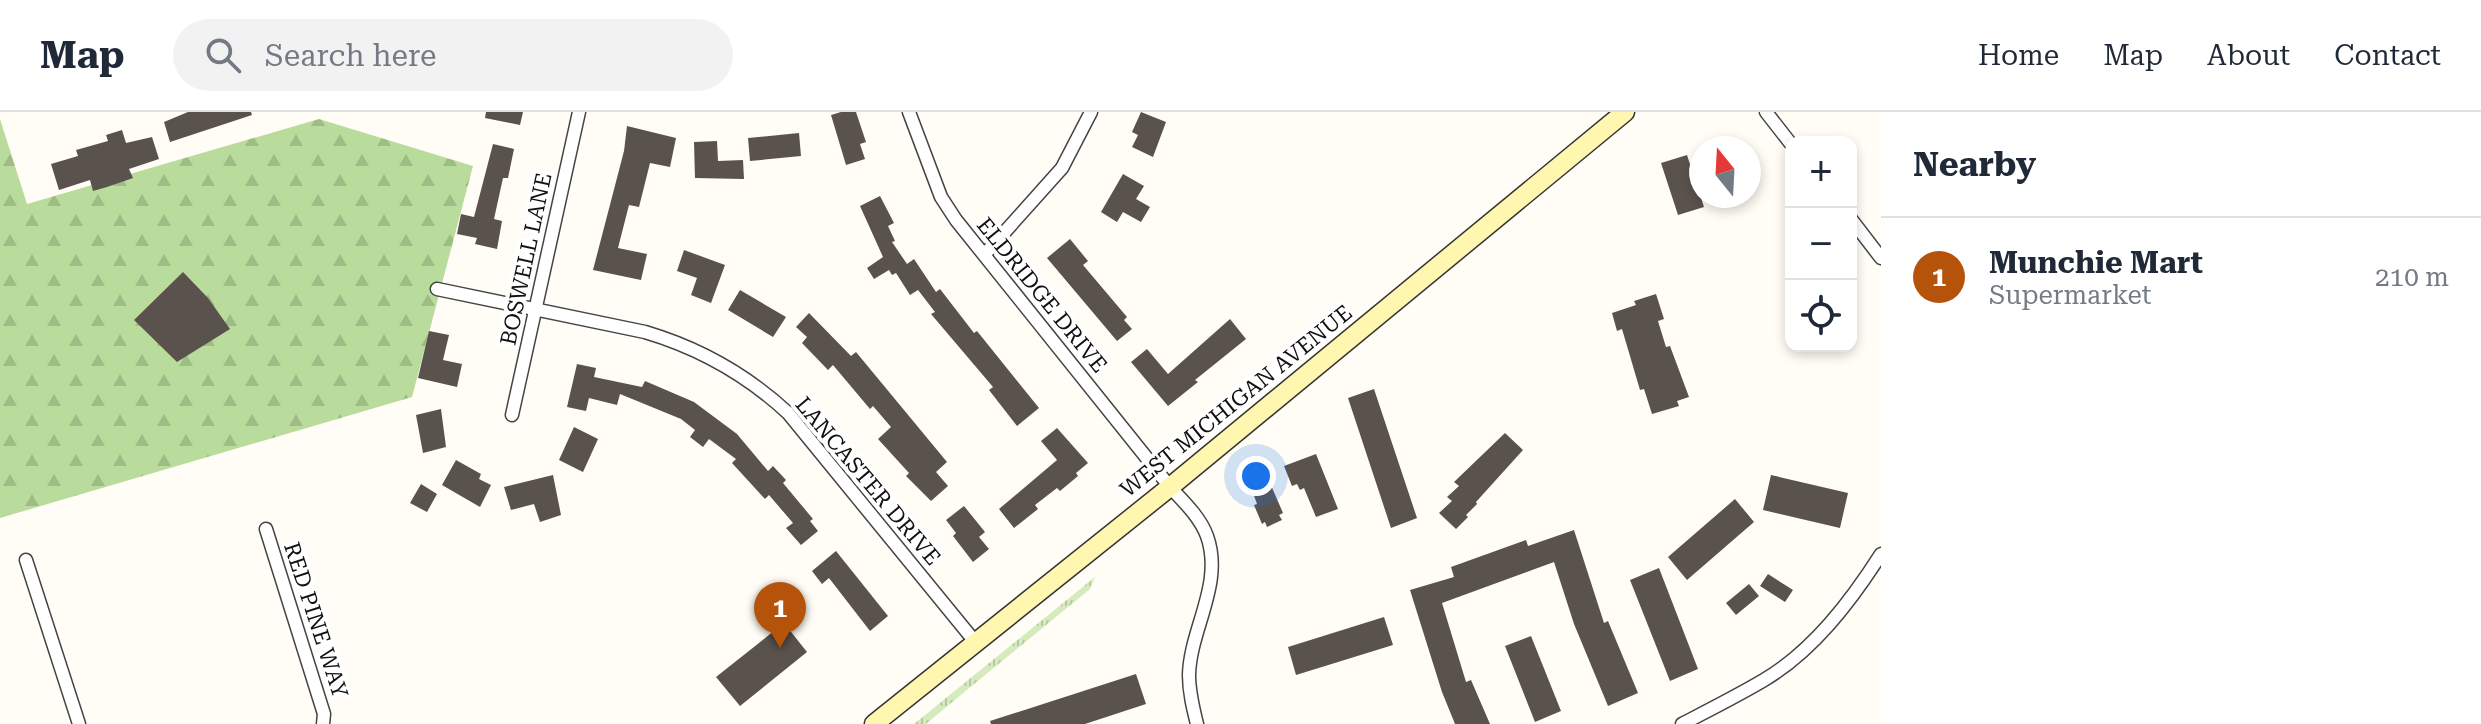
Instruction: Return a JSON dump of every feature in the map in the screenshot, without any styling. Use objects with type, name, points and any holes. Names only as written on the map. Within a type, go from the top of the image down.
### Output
[{"type":"street","name":"BOSWELL LANE","points":[[512,415],[579,112]]},
{"type":"street","name":"ELDRIDGE DRIVE","points":[[909,112],[941,197],[1198,520],[1209,548],[1209,590],[1189,675],[1197,724]]},
{"type":"street","points":[[985,254],[1062,168],[1091,112]]},
{"type":"street","name":"WEST MICHIGAN AVENUE","points":[[874,724],[1170,487],[1625,112]]},
{"type":"street","points":[[1766,112],[1785,136]]},
{"type":"street","points":[[1857,227],[1881,258]]},
{"type":"street","name":"LANCASTER DRIVE","points":[[437,289],[645,332],[673,340],[723,364],[768,394],[788,413],[976,643]]},
{"type":"street","name":"RED PINE WAY","points":[[266,529],[324,714],[323,724]]},
{"type":"street","points":[[1682,724],[1766,679],[1799,655],[1839,612],[1881,554]]},
{"type":"street","points":[[26,560],[79,724]]},
{"type":"green space","points":[[0,119],[27,204],[319,119],[473,166],[412,397],[0,518]]},
{"type":"green space","points":[[1095,577],[1090,589],[926,724],[914,724]]},
{"type":"building","points":[[188,112],[251,112],[252,115],[170,142],[164,122]]},
{"type":"building","points":[[486,112],[523,112],[520,125],[485,118]]},
{"type":"building","points":[[856,112],[866,142],[860,144],[865,159],[846,165],[831,115]]},
{"type":"building","points":[[1141,112],[1166,122],[1153,157],[1132,147],[1138,135],[1132,132]]},
{"type":"building","points":[[627,126],[676,138],[670,167],[650,163],[639,207],[629,205],[618,248],[647,254],[641,280],[593,270],[624,151]]},
{"type":"building","points":[[122,130],[126,143],[152,137],[159,159],[129,169],[133,178],[107,187],[93,191],[90,180],[59,190],[51,164],[78,156],[76,150],[108,141],[106,135]]},
{"type":"building","points":[[799,133],[801,156],[750,161],[748,138]]},
{"type":"building","points":[[717,141],[718,161],[743,160],[744,179],[695,178],[694,142]]},
{"type":"building","points":[[493,144],[514,149],[508,178],[503,178],[494,219],[502,221],[497,249],[475,244],[477,238],[457,234],[461,214],[474,217]]},
{"type":"building","points":[[1687,155],[1689,208],[1701,208],[1678,215],[1661,163]]},
{"type":"building","points":[[1123,174],[1144,186],[1136,199],[1150,207],[1141,222],[1123,212],[1117,222],[1101,212]]},
{"type":"building","points":[[880,196],[894,223],[888,226],[895,241],[892,242],[907,264],[914,259],[936,292],[940,289],[1039,408],[1017,426],[989,390],[993,387],[931,314],[935,312],[918,290],[910,295],[896,273],[892,275],[889,270],[874,279],[867,268],[883,257],[860,206]]},
{"type":"building","points":[[1070,239],[1088,261],[1083,265],[1127,317],[1124,320],[1132,329],[1117,341],[1047,258]]},
{"type":"building","points":[[684,250],[725,265],[711,303],[691,295],[697,278],[677,271]]},
{"type":"building","points":[[183,272],[208,298],[230,329],[177,362],[134,320]]},
{"type":"building","points":[[740,290],[786,317],[773,337],[728,310]]},
{"type":"building","points":[[1656,294],[1664,319],[1658,321],[1666,347],[1670,346],[1689,397],[1677,401],[1679,406],[1652,414],[1644,389],[1640,390],[1622,329],[1617,331],[1612,313]]},
{"type":"building","points":[[809,313],[851,356],[856,352],[947,462],[936,472],[948,486],[931,501],[906,476],[909,473],[878,439],[891,427],[873,406],[870,409],[833,365],[828,370],[802,343],[807,337],[796,327]]},
{"type":"building","points":[[1230,319],[1246,339],[1168,406],[1131,362],[1147,349],[1168,374]]},
{"type":"building","points":[[429,331],[449,335],[443,360],[462,364],[457,387],[418,378]]},
{"type":"building","points":[[577,364],[596,368],[594,377],[642,387],[645,381],[694,402],[737,434],[768,471],[773,466],[813,519],[810,521],[818,531],[801,545],[786,528],[793,523],[769,495],[765,499],[732,463],[736,459],[709,439],[703,447],[690,437],[695,430],[681,419],[620,394],[617,405],[589,398],[586,411],[567,407]]},
{"type":"building","points":[[1374,389],[1417,518],[1391,528],[1348,398]]},
{"type":"building","points":[[441,409],[446,447],[423,453],[416,415]]},
{"type":"building","points":[[574,427],[598,439],[583,472],[559,460]]},
{"type":"building","points":[[1057,428],[1088,463],[1060,491],[1057,488],[1035,505],[1038,509],[1014,528],[999,509],[1057,460],[1041,441]]},
{"type":"building","points":[[1505,433],[1523,450],[1456,529],[1439,513],[1452,501],[1447,497],[1459,486],[1454,482]]},
{"type":"building","points":[[1316,454],[1338,509],[1316,517],[1304,488],[1300,490],[1297,484],[1292,486],[1284,466]]},
{"type":"building","points":[[456,460],[481,474],[479,479],[491,485],[480,507],[442,485]]},
{"type":"building","points":[[553,475],[561,515],[540,522],[534,504],[511,510],[504,487]]},
{"type":"building","points":[[1771,475],[1848,493],[1840,528],[1763,510]]},
{"type":"building","points":[[1270,483],[1283,513],[1279,515],[1282,520],[1267,527],[1265,522],[1262,524],[1254,505],[1257,504],[1252,490]]},
{"type":"building","points":[[421,484],[437,494],[427,512],[410,503]]},
{"type":"building","points":[[1735,499],[1754,522],[1687,580],[1668,557]]},
{"type":"building","points":[[964,506],[985,532],[979,537],[989,549],[973,562],[953,536],[956,533],[946,520]]},
{"type":"building","points":[[1574,530],[1604,623],[1608,621],[1638,693],[1608,706],[1574,624],[1554,562],[1442,603],[1466,682],[1471,680],[1490,724],[1455,724],[1410,590],[1454,577],[1451,567],[1526,540],[1528,546]]},
{"type":"building","points":[[836,551],[888,616],[870,631],[829,578],[822,584],[812,571]]},
{"type":"building","points":[[1659,568],[1698,669],[1670,681],[1630,580]]},
{"type":"building","points":[[1768,574],[1793,590],[1785,602],[1760,586]]},
{"type":"building","points":[[1749,584],[1759,596],[1736,615],[1726,603]]},
{"type":"building","points":[[1384,617],[1393,645],[1296,675],[1288,647]]},
{"type":"building","points":[[784,623],[807,652],[740,706],[716,677]]},
{"type":"building","points":[[1531,636],[1561,711],[1535,722],[1505,646]]},
{"type":"building","points":[[1136,674],[1146,704],[1085,724],[991,724],[990,721]]},
{"type":"place","name":"Munchie Mart","points":[[780,648]]}]
